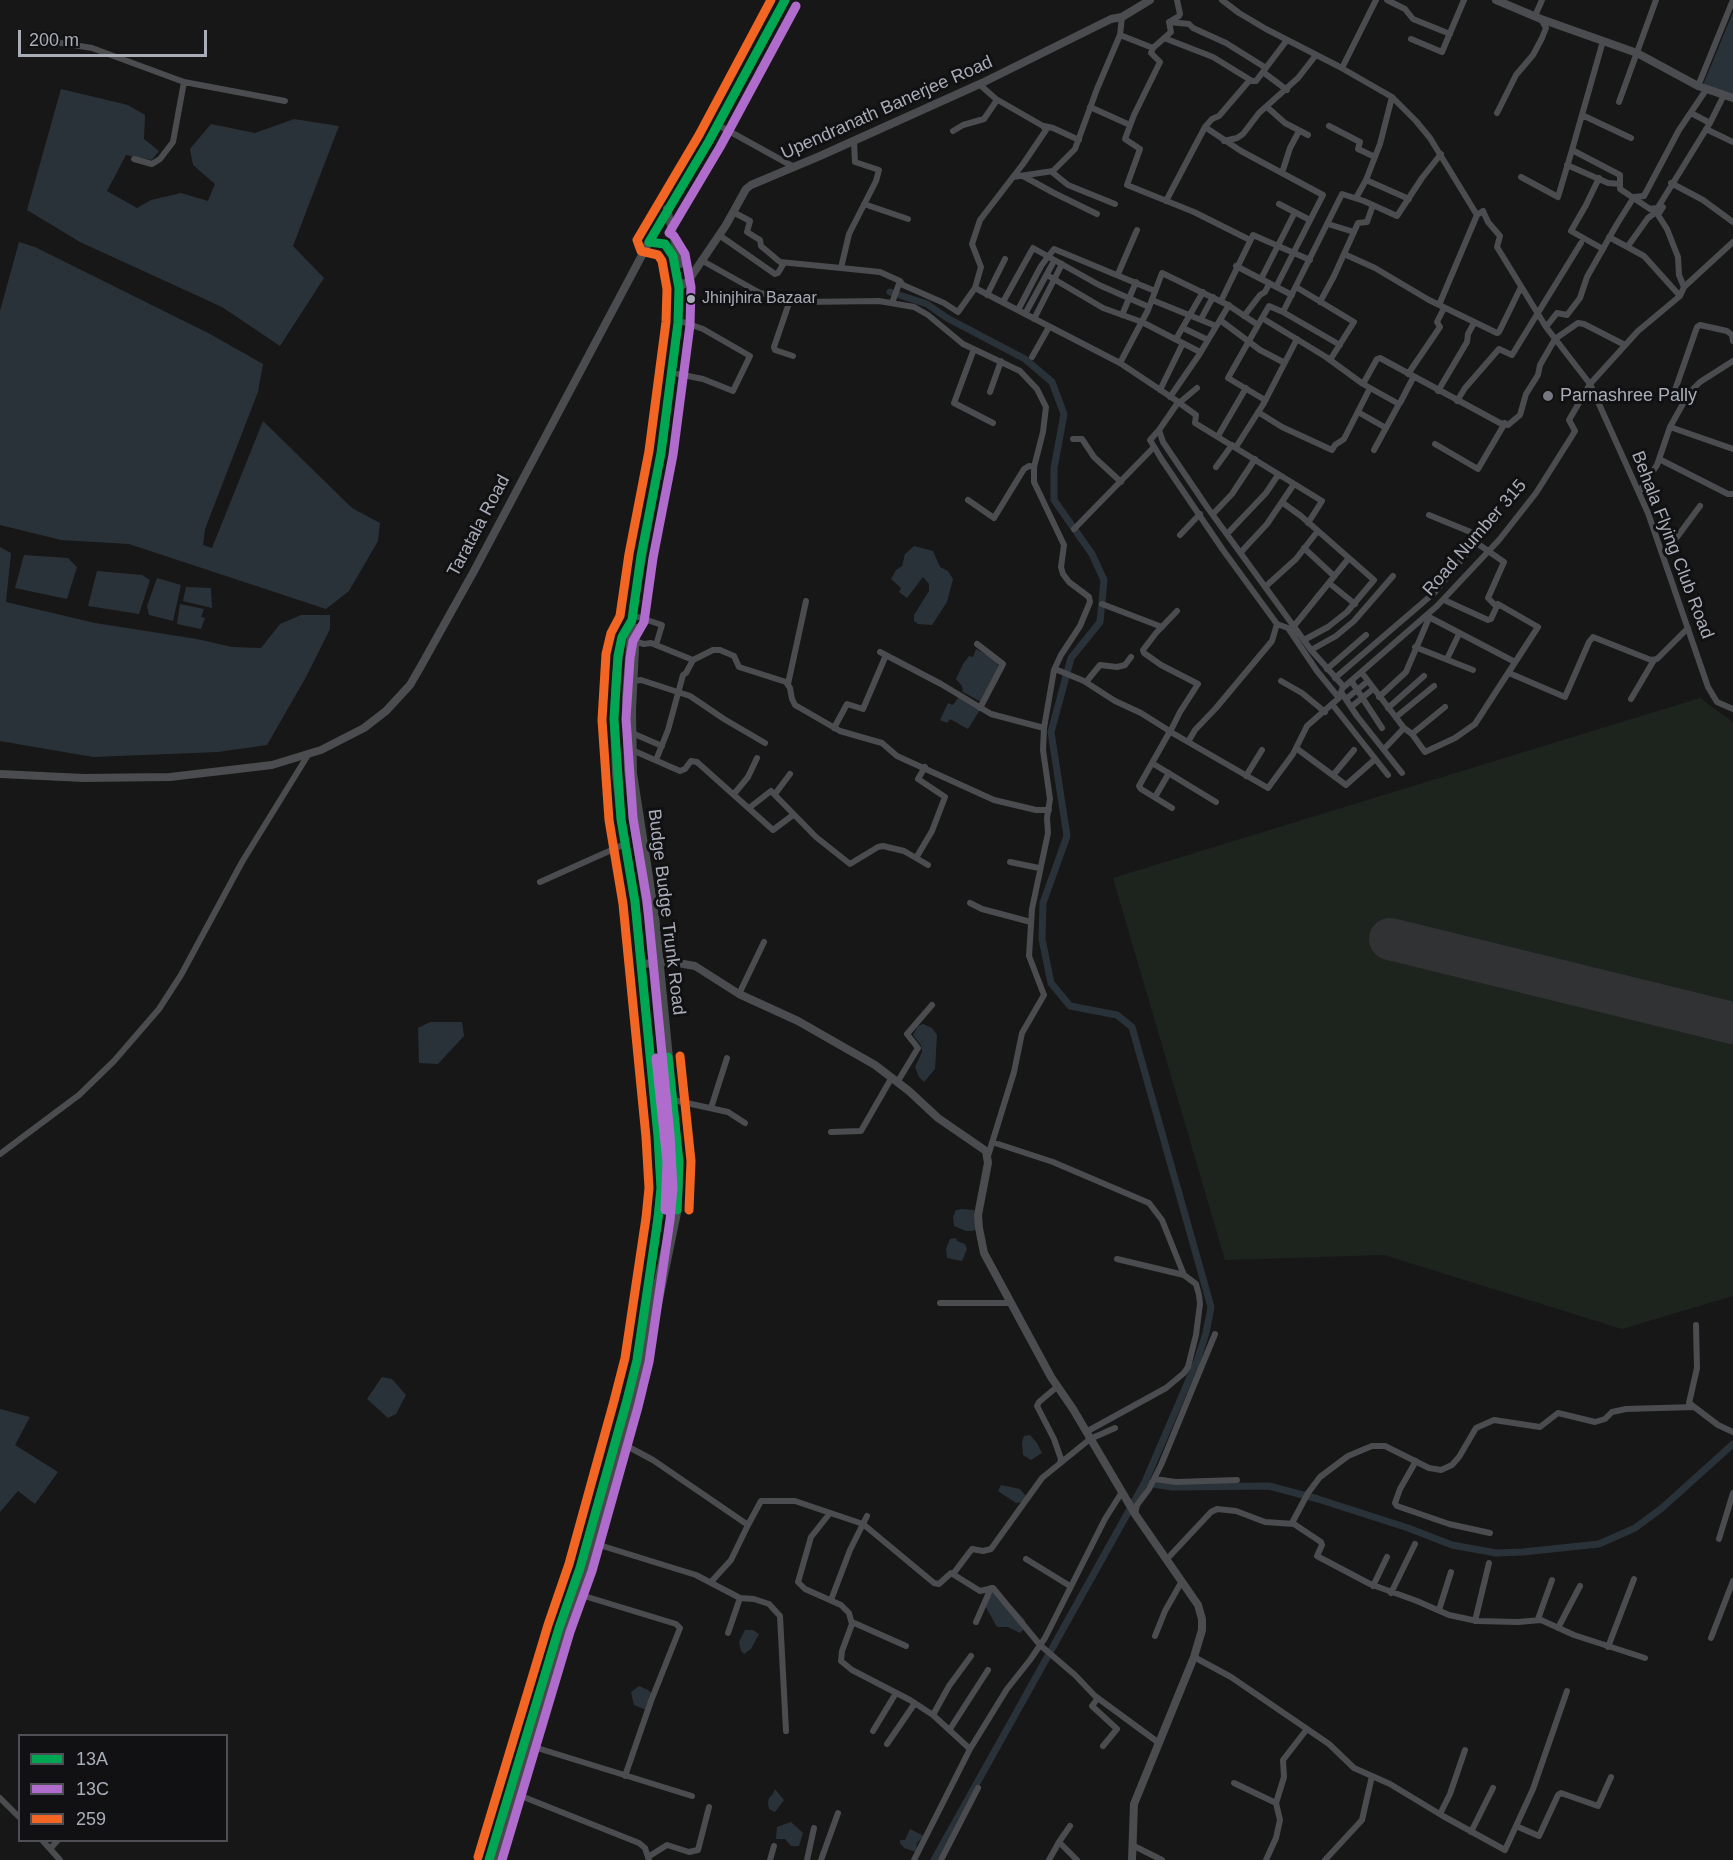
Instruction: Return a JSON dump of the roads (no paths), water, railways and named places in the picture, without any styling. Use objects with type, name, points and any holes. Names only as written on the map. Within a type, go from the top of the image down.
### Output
[{"type":"main road","name":"Taratala Road","points":[[649,242],[718,125],[785,0]]},
{"type":"main road","points":[[494,1860],[631,1405],[669,1230],[673,1200],[674,1173],[670,1122],[651,933],[628,770],[626,698],[629,654],[678,374],[683,322],[678,254],[667,209]]},
{"type":"main road","points":[[635,622],[672,381],[681,282],[669,248],[661,242],[649,242]]},
{"type":"street","name":"Upendranath Banerjee Road","points":[[681,282],[719,235],[746,189],[979,84],[1111,19],[1122,17],[1150,0]]},
{"type":"street","points":[[1169,22],[1179,16],[1177,0]]},
{"type":"street","name":"Behala Flying Club Road","points":[[1222,0],[1239,13],[1342,68],[1392,98],[1416,121],[1441,154],[1477,215],[1483,211],[1488,222],[1500,236],[1497,247],[1521,287],[1546,327],[1590,384],[1639,492],[1713,696],[1717,702],[1733,709]]},
{"type":"street","points":[[1342,68],[1376,0]]},
{"type":"street","points":[[1387,0],[1405,9],[1413,19],[1450,34]]},
{"type":"street","points":[[1411,39],[1442,52],[1464,0]]},
{"type":"street","points":[[1496,0],[1637,52],[1706,90],[1733,98]]},
{"type":"street","points":[[1497,113],[1516,75],[1533,55],[1546,28],[1538,17],[1542,0]]},
{"type":"street","points":[[1618,102],[1656,0]]},
{"type":"street","points":[[1698,86],[1732,0]]},
{"type":"street","points":[[1013,177],[1052,172],[1073,152],[1120,35],[1122,17]]},
{"type":"street","points":[[1169,22],[1171,32],[1153,48],[1151,53],[1160,62],[1130,125],[1126,141],[1140,149],[1127,185],[1250,240]]},
{"type":"street","points":[[1169,22],[1189,24],[1226,43],[1265,70],[1287,90]]},
{"type":"street","points":[[1120,35],[1153,48]]},
{"type":"street","points":[[1164,38],[1214,57],[1252,81]]},
{"type":"street","points":[[43,40],[92,48],[184,82],[285,101]]},
{"type":"street","points":[[1166,201],[1205,127],[1212,118],[1219,116],[1250,81],[1255,82],[1287,40]]},
{"type":"street","points":[[1521,177],[1558,197],[1603,41]]},
{"type":"street","points":[[1224,141],[1243,134],[1259,114],[1287,90],[1316,55]]},
{"type":"street","points":[[134,159],[152,164],[160,159],[173,142],[184,82]]},
{"type":"street","points":[[979,84],[997,100],[1043,126],[1079,140]]},
{"type":"street","points":[[1635,197],[1644,196],[1679,130],[1706,90]]},
{"type":"street","points":[[1663,207],[1657,209],[1708,126],[1724,95]]},
{"type":"street","points":[[1356,198],[1375,157],[1392,98]]},
{"type":"street","points":[[953,131],[963,124],[984,119],[997,100]]},
{"type":"street","points":[[1090,107],[1130,125]]},
{"type":"street","points":[[1267,107],[1285,123],[1308,135]]},
{"type":"street","points":[[1691,113],[1733,142]]},
{"type":"street","points":[[1582,116],[1631,138]]},
{"type":"street","points":[[718,125],[794,167]]},
{"type":"street","points":[[733,212],[750,221],[747,232],[758,239],[761,246],[777,260],[784,263],[876,271],[958,312],[975,288],[981,267],[972,246],[984,214],[1045,133],[1043,126]]},
{"type":"street","points":[[1329,126],[1360,142],[1358,149],[1375,157]]},
{"type":"street","points":[[1205,127],[1224,141],[1323,195],[1294,252],[1273,285],[1260,295],[1244,316]]},
{"type":"street","points":[[1282,173],[1299,131]]},
{"type":"street","points":[[841,268],[849,234],[876,182],[879,169],[855,162],[854,141]]},
{"type":"street","points":[[1572,150],[1620,175],[1621,190],[1635,197],[1650,209],[1663,207]]},
{"type":"street","points":[[1283,312],[1342,194],[1397,216],[1441,154]]},
{"type":"street","points":[[1568,165],[1608,183],[1620,184]]},
{"type":"street","points":[[1052,172],[1068,185],[1115,204]]},
{"type":"street","points":[[1022,176],[1097,213]]},
{"type":"street","points":[[1599,178],[1587,205],[1571,231],[1603,249]]},
{"type":"street","points":[[1366,180],[1409,199]]},
{"type":"street","points":[[1671,183],[1703,200],[1733,222]]},
{"type":"street","points":[[1546,327],[1555,313],[1567,315],[1580,298],[1587,276],[1635,197]]},
{"type":"street","points":[[864,204],[908,219]]},
{"type":"street","points":[[1279,204],[1310,220]]},
{"type":"street","points":[[1320,302],[1359,222],[1367,222],[1373,205]]},
{"type":"street","points":[[1628,246],[1648,218],[1663,207]]},
{"type":"street","points":[[1663,207],[1658,216],[1667,229],[1678,257],[1679,275],[1684,286]]},
{"type":"street","points":[[1261,279],[1295,212]]},
{"type":"street","points":[[1374,450],[1399,404],[1410,376],[1440,327],[1437,322],[1441,306],[1477,215]]},
{"type":"street","points":[[1328,224],[1354,232]]},
{"type":"street","points":[[1118,274],[1137,230]]},
{"type":"street","points":[[1221,301],[1253,235],[1256,234],[1310,260]]},
{"type":"street","points":[[719,235],[775,274],[784,263]]},
{"type":"street","points":[[1609,237],[1644,256],[1680,296]]},
{"type":"street","name":"Taratala Road","points":[[0,774],[84,778],[170,777],[249,768],[308,755],[364,728],[392,706],[410,685],[474,571],[649,242]]},
{"type":"street","points":[[1590,384],[1638,331],[1680,296],[1684,286],[1733,242]]},
{"type":"street","points":[[1457,400],[1499,349],[1512,355],[1539,315],[1581,243]]},
{"type":"street","points":[[1003,303],[1033,248],[1054,261],[1149,307]]},
{"type":"street","points":[[1018,310],[1047,257],[1054,249],[1155,291]]},
{"type":"street","points":[[1344,254],[1375,268],[1441,306],[1495,333],[1498,333],[1521,287]]},
{"type":"street","points":[[987,295],[1005,259]]},
{"type":"street","points":[[701,260],[760,293],[790,300],[804,302],[867,300],[907,305],[921,310],[955,339],[1020,371],[1032,383],[1046,407],[1043,432],[1034,466],[1035,485],[1064,545],[1061,567],[1063,574],[1090,599],[1083,621],[1061,655],[1056,669],[1044,728],[1043,750],[1049,778],[1048,833],[1039,868],[1031,921],[1029,956],[1044,995],[1022,1033],[1014,1072],[988,1156],[980,1197],[979,1228],[984,1252],[1058,1386],[1134,1513],[1198,1605],[1202,1619],[1202,1630],[1194,1658],[1134,1804],[1132,1860]]},
{"type":"street","points":[[1025,314],[1054,261]]},
{"type":"street","points":[[1034,319],[1062,264]]},
{"type":"street","points":[[1236,266],[1292,295]]},
{"type":"street","points":[[1120,363],[1142,322],[1160,275],[1163,273],[1229,305],[1258,326]]},
{"type":"street","points":[[1047,275],[1103,308],[1142,322],[1200,352]]},
{"type":"street","points":[[892,303],[900,281]]},
{"type":"street","points":[[1122,315],[1136,282]]},
{"type":"street","points":[[1296,287],[1354,322],[1330,360]]},
{"type":"street","points":[[975,288],[1120,363],[1196,414],[1195,423],[1323,502],[1308,522]]},
{"type":"street","points":[[1160,390],[1183,328],[1203,292]]},
{"type":"street","points":[[1201,319],[1213,297]]},
{"type":"street","points":[[790,300],[774,347],[775,350],[793,356]]},
{"type":"street","points":[[1152,300],[1201,319],[1218,323],[1283,362]]},
{"type":"street","points":[[1170,397],[1229,305]]},
{"type":"street","points":[[1265,400],[1227,378],[1269,306],[1340,345]]},
{"type":"street","points":[[1262,318],[1330,360],[1363,384],[1399,404]]},
{"type":"street","points":[[678,374],[703,379],[733,391],[750,356],[703,329],[683,322]]},
{"type":"street","points":[[1438,391],[1467,342],[1467,334],[1474,322]]},
{"type":"street","points":[[1363,384],[1379,358],[1438,391],[1508,425],[1520,415],[1526,394],[1556,339],[1581,323],[1625,345]]},
{"type":"street","points":[[1689,393],[1675,400],[1674,393],[1697,327],[1700,325],[1727,331],[1732,335],[1733,340]]},
{"type":"street","points":[[1032,357],[1049,327]]},
{"type":"street","points":[[1183,328],[1208,340]]},
{"type":"street","points":[[1216,467],[1258,412],[1297,339]]},
{"type":"street","points":[[974,349],[954,403],[993,423]]},
{"type":"street","points":[[990,392],[1001,361]]},
{"type":"street","points":[[1639,492],[1659,459],[1670,427],[1689,393],[1700,382],[1733,361]]},
{"type":"street","name":"Road Number 315","points":[[1340,683],[1352,682],[1428,617],[1536,493],[1575,430],[1569,422],[1590,384]]},
{"type":"street","points":[[1056,669],[1086,682],[1115,701],[1141,713],[1268,788],[1296,748],[1307,726],[1339,698],[1317,671],[1288,628],[1277,624],[1150,440],[1178,403],[1197,388]]},
{"type":"street","points":[[1218,436],[1245,388]]},
{"type":"street","points":[[1258,412],[1282,428],[1332,450],[1344,439],[1370,388]]},
{"type":"street","points":[[1358,412],[1386,428]]},
{"type":"street","points":[[1435,444],[1478,469],[1505,423]]},
{"type":"street","points":[[1670,427],[1733,448]]},
{"type":"street","points":[[1156,433],[1311,650],[1340,683],[1341,692],[1351,707],[1402,773]]},
{"type":"street","points":[[1073,439],[1082,439],[1094,456],[1121,482]]},
{"type":"street","points":[[1074,528],[1154,447]]},
{"type":"street","points":[[1213,514],[1232,494],[1255,459]]},
{"type":"street","points":[[1659,459],[1728,494],[1733,494]]},
{"type":"street","points":[[968,500],[994,518],[1024,469],[1034,466]]},
{"type":"street","points":[[1227,534],[1266,493],[1278,475]]},
{"type":"street","points":[[1241,552],[1267,524],[1294,484]]},
{"type":"street","points":[[1283,503],[1374,580],[1355,604],[1333,623],[1304,640]]},
{"type":"street","points":[[1663,556],[1700,506]]},
{"type":"street","points":[[1180,535],[1200,514]]},
{"type":"street","points":[[1362,673],[1425,752],[1459,736],[1475,724],[1538,627],[1497,607],[1488,598],[1504,562],[1477,543],[1473,534],[1430,515]]},
{"type":"street","points":[[1265,587],[1286,569],[1317,532]]},
{"type":"street","points":[[1340,683],[1434,593],[1473,544],[1477,543]]},
{"type":"street","points":[[1304,548],[1335,576]]},
{"type":"street","points":[[1294,626],[1349,558]]},
{"type":"street","points":[[1311,650],[1336,636],[1354,621],[1393,576]]},
{"type":"street","points":[[1329,583],[1355,604]]},
{"type":"street","points":[[1444,600],[1488,620],[1491,619],[1497,607]]},
{"type":"street","points":[[806,602],[798,648],[788,684],[795,705],[834,728],[851,736],[882,743],[897,756],[994,800],[1036,810],[1049,810]]},
{"type":"street","points":[[1102,604],[1162,627]]},
{"type":"street","points":[[1173,808],[1139,786],[1198,684],[1173,672],[1144,653],[1144,648],[1177,611]]},
{"type":"street","points":[[1379,697],[1406,672],[1428,617],[1515,662]]},
{"type":"street","points":[[635,622],[662,625],[656,645]]},
{"type":"street","name":"Budge Budge Trunk Road","points":[[500,1860],[625,1445],[645,1367],[676,1213],[679,1162],[655,916],[636,798],[632,750],[633,681],[637,642],[635,622]]},
{"type":"street","name":"Budge Budge Trunk Road","points":[[489,1860],[559,1628],[580,1568],[626,1404],[645,1315],[658,1219],[661,1188],[658,1136],[635,902],[616,774],[615,698],[620,644],[635,622]]},
{"type":"street","points":[[1188,742],[1195,730],[1272,641],[1277,624]]},
{"type":"street","points":[[1631,699],[1654,660],[1657,660],[1688,628]]},
{"type":"street","points":[[1447,659],[1459,634]]},
{"type":"street","points":[[1327,669],[1366,635]]},
{"type":"street","points":[[1509,673],[1565,697],[1593,637],[1654,660]]},
{"type":"street","points":[[637,642],[656,645],[693,660]]},
{"type":"street","points":[[977,644],[1003,664],[980,708]]},
{"type":"street","points":[[1415,647],[1473,670]]},
{"type":"street","points":[[656,760],[682,676],[693,660],[720,650],[734,656],[739,667],[774,677],[788,684]]},
{"type":"street","points":[[834,728],[847,704],[863,710],[883,653],[1001,718],[1044,728]]},
{"type":"street","points":[[1086,682],[1100,664],[1117,667],[1125,665],[1131,657]]},
{"type":"street","points":[[1388,708],[1424,676]]},
{"type":"street","points":[[633,681],[641,680],[695,699],[724,720],[765,743]]},
{"type":"street","points":[[1281,681],[1302,693],[1325,712]]},
{"type":"street","points":[[1346,699],[1368,681]]},
{"type":"street","points":[[1352,682],[1382,728]]},
{"type":"street","points":[[1395,717],[1434,686]]},
{"type":"street","points":[[1351,707],[1373,689]]},
{"type":"street","points":[[1332,704],[1388,775]]},
{"type":"street","points":[[1412,734],[1445,707]]},
{"type":"street","points":[[1386,747],[1404,728]]},
{"type":"street","points":[[632,734],[662,746]]},
{"type":"street","points":[[1296,748],[1346,785],[1373,760]]},
{"type":"street","points":[[632,750],[680,771],[685,769],[691,761],[695,761],[773,830],[793,815]]},
{"type":"street","points":[[1246,776],[1262,750]]},
{"type":"street","points":[[1334,774],[1354,750]]},
{"type":"street","points":[[0,1154],[79,1095],[114,1061],[159,1009],[181,975],[247,853],[308,755]]},
{"type":"street","points":[[735,794],[748,777],[757,758]]},
{"type":"street","points":[[1152,763],[1216,802]]},
{"type":"street","points":[[916,858],[932,831],[945,797],[918,779],[925,767]]},
{"type":"street","points":[[1155,796],[1169,773]]},
{"type":"street","points":[[775,794],[790,774]]},
{"type":"street","points":[[749,808],[771,791],[820,841],[850,864],[878,847],[884,846],[904,851],[928,865]]},
{"type":"street","points":[[540,882],[625,844]]},
{"type":"street","points":[[1010,862],[1039,868]]},
{"type":"street","points":[[970,903],[981,909],[1031,921]]},
{"type":"street","points":[[739,994],[764,942]]},
{"type":"street","points":[[641,964],[686,963],[695,966],[739,994],[798,1021],[895,1079],[938,1118],[979,1145],[988,1156]]},
{"type":"street","points":[[831,1132],[861,1131],[918,1048],[907,1034],[932,1005]]},
{"type":"street","points":[[711,1108],[727,1058]]},
{"type":"street","points":[[673,1100],[728,1112],[745,1123]]},
{"type":"street","points":[[992,1142],[1053,1162],[1149,1203],[1162,1220],[1184,1275]]},
{"type":"street","points":[[711,1582],[731,1560],[761,1501],[795,1501],[863,1524],[934,1583],[939,1584],[953,1574],[972,1549],[983,1551],[990,1549],[1042,1478],[1088,1435],[1166,1388],[1176,1381],[1188,1367],[1196,1335],[1200,1304],[1196,1284],[1184,1275],[1118,1259]]},
{"type":"street","points":[[940,1303],[1011,1303]]},
{"type":"street","points":[[1696,1324],[1697,1368],[1689,1401],[1718,1425],[1733,1432]]},
{"type":"street","points":[[1134,1513],[1155,1479],[1215,1334]]},
{"type":"street","points":[[1058,1386],[1037,1406],[1054,1439],[1061,1459],[1060,1463]]},
{"type":"street","points":[[1292,1523],[1303,1501],[1320,1477],[1339,1462],[1372,1446],[1386,1446],[1435,1469],[1447,1468],[1459,1457],[1476,1428],[1494,1420],[1540,1427],[1558,1413],[1595,1422],[1605,1419],[1612,1412],[1626,1409],[1694,1407]]},
{"type":"street","points":[[1088,1435],[1115,1428]]},
{"type":"street","points":[[625,1445],[653,1460],[748,1525]]},
{"type":"street","points":[[1416,1461],[1401,1486],[1395,1503],[1397,1506],[1449,1524],[1490,1533]]},
{"type":"street","points":[[1155,1479],[1176,1482],[1237,1480]]},
{"type":"street","points":[[914,1860],[970,1749],[1007,1689],[1041,1646],[1104,1519],[1123,1493]]},
{"type":"street","points":[[1719,1539],[1733,1493]]},
{"type":"street","points":[[1167,1559],[1206,1515],[1217,1509],[1242,1512],[1268,1523],[1292,1523],[1321,1542],[1317,1556],[1373,1586],[1459,1618],[1475,1621],[1538,1620],[1608,1647],[1645,1658]]},
{"type":"street","points":[[830,1513],[811,1537],[798,1582],[805,1589],[847,1609],[852,1622],[841,1661],[852,1670],[933,1715],[970,1749]]},
{"type":"street","points":[[831,1600],[850,1550],[867,1516]]},
{"type":"street","points":[[596,1544],[696,1575],[740,1598],[754,1599],[769,1604],[780,1616],[786,1731]]},
{"type":"street","points":[[1391,1593],[1415,1544]]},
{"type":"street","points":[[1373,1586],[1387,1557]]},
{"type":"street","points":[[1026,1559],[1070,1586]]},
{"type":"street","points":[[1475,1621],[1489,1563]]},
{"type":"street","points":[[1438,1610],[1451,1572]]},
{"type":"street","points":[[953,1574],[977,1590],[996,1589],[1041,1646],[1098,1698],[1159,1743]]},
{"type":"street","points":[[1608,1647],[1634,1579]]},
{"type":"street","points":[[1538,1620],[1552,1580]]},
{"type":"street","points":[[1155,1636],[1165,1611],[1182,1581]]},
{"type":"street","points":[[1711,1638],[1733,1581]]},
{"type":"street","points":[[1558,1628],[1580,1586]]},
{"type":"street","points":[[976,1622],[991,1588]]},
{"type":"street","points":[[581,1595],[676,1624],[680,1628],[625,1776]]},
{"type":"street","points":[[728,1633],[740,1598]]},
{"type":"street","points":[[852,1622],[906,1646]]},
{"type":"street","points":[[933,1715],[949,1686],[971,1656]]},
{"type":"street","points":[[1194,1658],[1231,1677],[1329,1744],[1348,1764],[1390,1784],[1505,1850],[1533,1789],[1567,1691]]},
{"type":"street","points":[[950,1729],[988,1670]]},
{"type":"street","points":[[873,1731],[896,1693]]},
{"type":"street","points":[[1098,1698],[1092,1706],[1117,1729],[1103,1746]]},
{"type":"street","points":[[887,1744],[915,1703]]},
{"type":"street","points":[[1266,1860],[1276,1838],[1280,1820],[1276,1803],[1284,1777],[1283,1760],[1307,1729]]},
{"type":"street","points":[[534,1748],[692,1796]]},
{"type":"street","points":[[1440,1814],[1450,1794],[1465,1750]]},
{"type":"street","points":[[1325,1860],[1362,1820],[1372,1776]]},
{"type":"street","points":[[1515,1826],[1539,1836],[1561,1793],[1599,1806],[1611,1777]]},
{"type":"street","points":[[1234,1783],[1276,1803]]},
{"type":"street","points":[[941,1860],[978,1788]]},
{"type":"street","points":[[1471,1832],[1493,1788]]},
{"type":"street","points":[[510,1792],[639,1843],[645,1848],[649,1859],[667,1845],[689,1852],[698,1850],[709,1807]]},
{"type":"street","points":[[0,1798],[18,1816]]},
{"type":"street","points":[[821,1860],[838,1813]]},
{"type":"street","points":[[1049,1860],[1070,1826]]},
{"type":"street","points":[[807,1860],[814,1828]]},
{"type":"street","points":[[44,1842],[60,1860]]},
{"type":"street","points":[[50,1849],[56,1842]]},
{"type":"street","points":[[1059,1842],[1077,1860]]},
{"type":"street","points":[[1132,1845],[1162,1860]]},
{"type":"street","points":[[770,1860],[774,1846]]},
{"type":"waterway","points":[[890,292],[927,304],[947,318],[1025,359],[1052,382],[1064,414],[1054,468],[1054,500],[1092,554],[1104,580],[1100,622],[1071,658],[1051,732],[1067,836],[1043,903],[1042,939],[1051,983],[1070,1006],[1117,1015],[1132,1027],[1211,1307],[1197,1361],[1145,1482],[934,1860]]},
{"type":"waterway","points":[[1147,1483],[1172,1487],[1269,1486],[1408,1528],[1452,1545],[1496,1553],[1523,1552],[1599,1544],[1635,1528],[1662,1508],[1733,1444]]},
{"type":"place","name":"Jhinjhira Bazaar","points":[[691,299]]},
{"type":"place","name":"Parnashree Pally","points":[[1548,396]]}]
